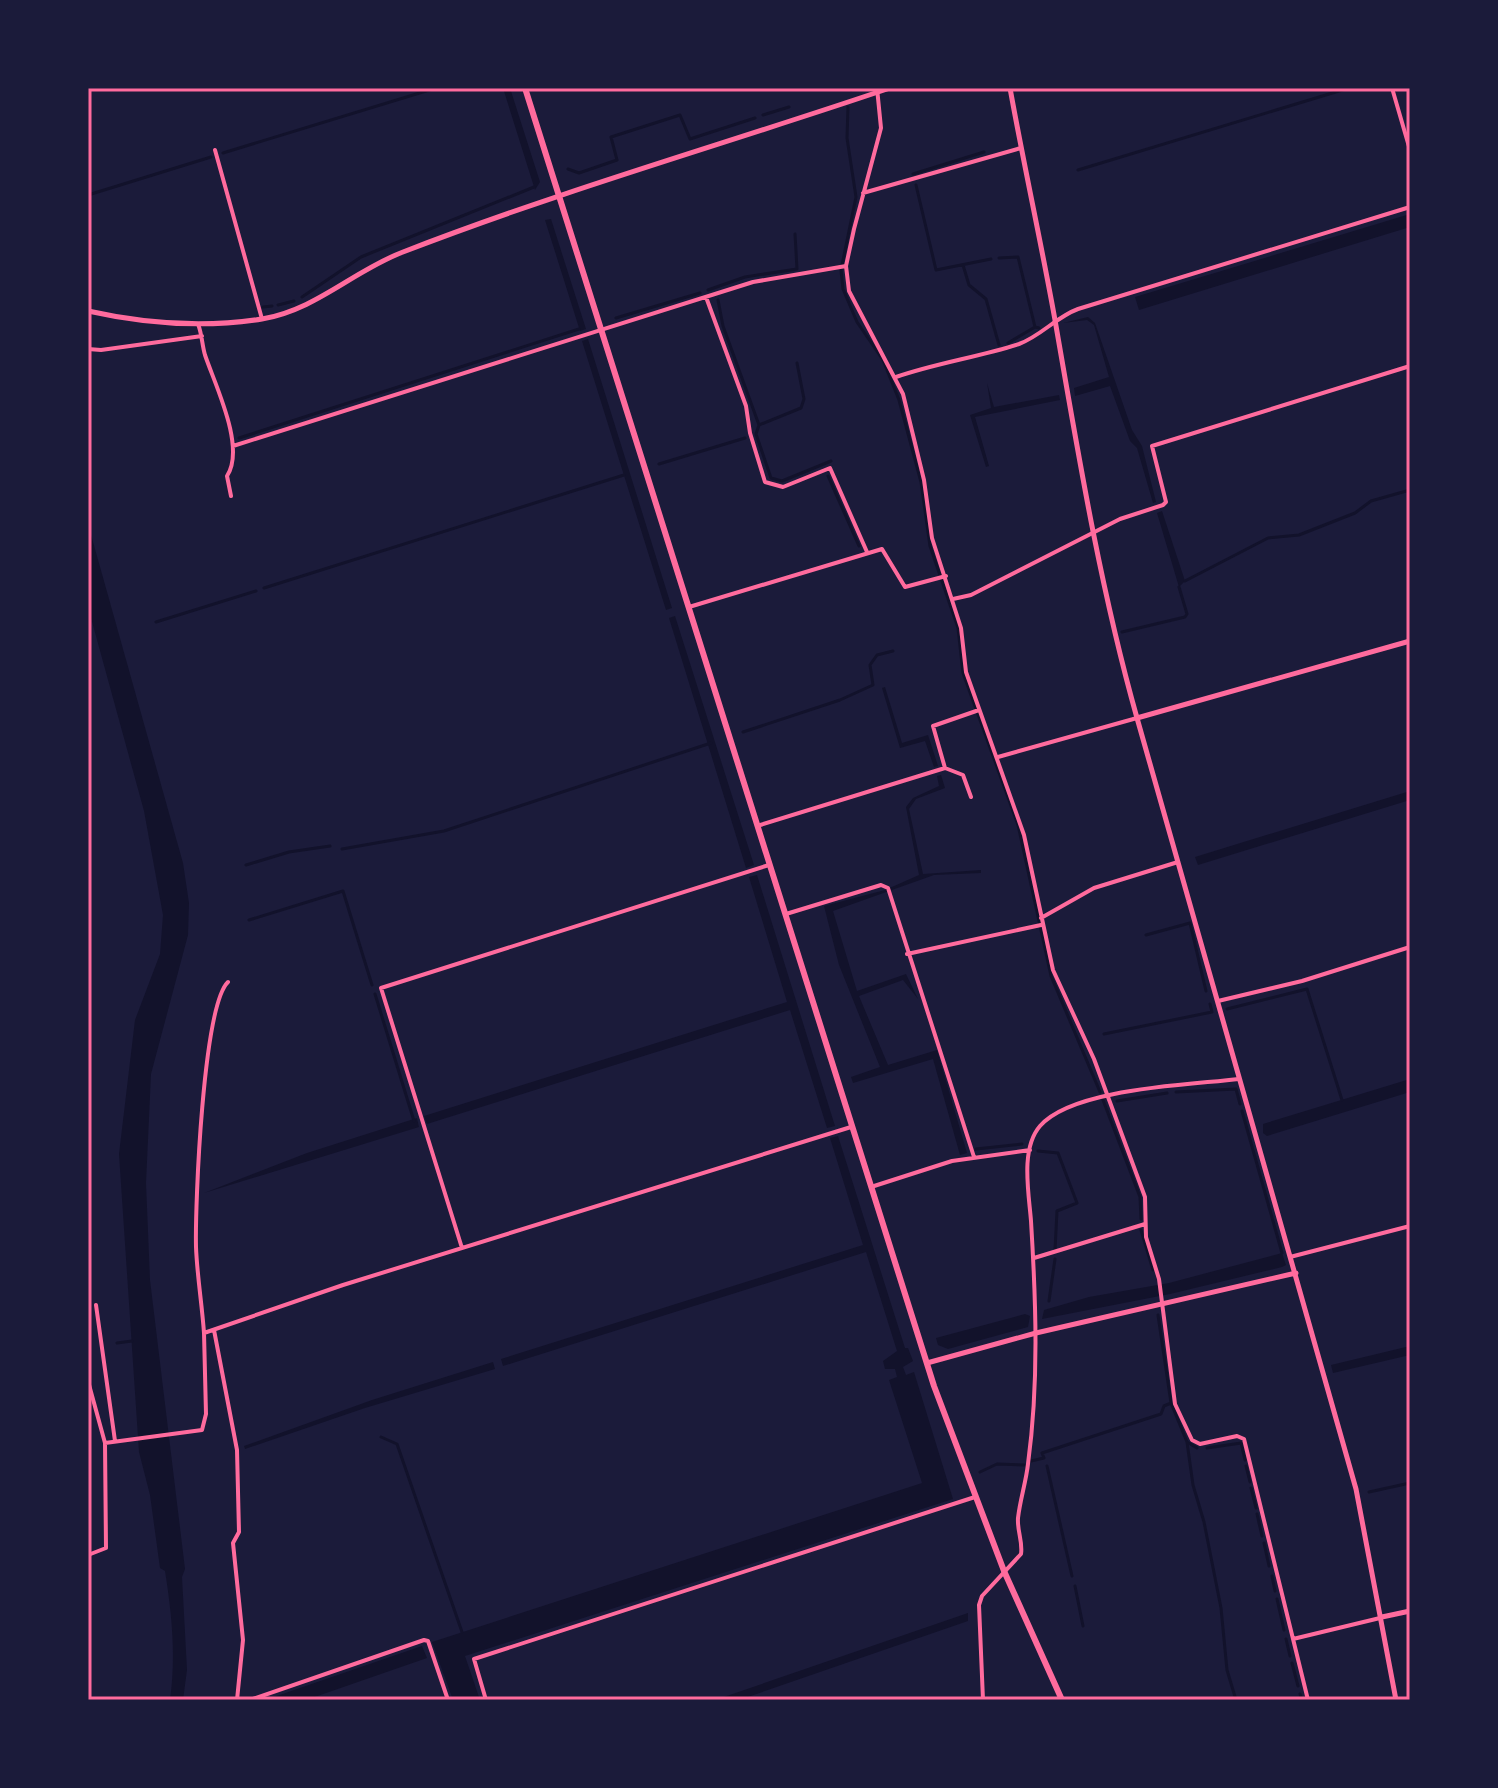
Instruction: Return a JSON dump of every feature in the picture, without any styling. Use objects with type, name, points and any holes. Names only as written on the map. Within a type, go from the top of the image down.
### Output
[{"type":"highway","points":[[525,88],[927,1363],[1004,1571],[1062,1700]]},
{"type":"main road","points":[[88,311],[128,320],[198,324],[262,319],[300,310],[400,253],[559,196],[890,88]]},
{"type":"main road","points":[[1010,88],[1055,320],[1073,434],[1113,625],[1356,1489],[1396,1700]]},
{"type":"main road","points":[[1137,718],[1410,641]]},
{"type":"main road","points":[[927,1363],[1162,1302],[1296,1273]]},
{"type":"main road","points":[[1382,1617],[1410,1611]]},
{"type":"street","points":[[1392,88],[1410,150]]},
{"type":"street","points":[[878,90],[881,128],[843,266],[849,291],[858,314],[896,377],[924,480],[932,538],[953,599],[966,672],[998,757],[1033,869],[1041,918],[1039,925],[1053,970],[1145,1197],[1145,1224],[1159,1282],[1175,1404],[1188,1434],[1200,1444],[1237,1436],[1244,1439],[1308,1700]]},
{"type":"street","points":[[863,193],[1021,148]]},
{"type":"street","points":[[215,150],[262,319]]},
{"type":"street","points":[[896,377],[930,365],[1022,343],[1055,320],[1078,309],[1410,207]]},
{"type":"street","points":[[233,446],[753,282],[843,266]]},
{"type":"street","points":[[706,297],[746,406],[750,433],[765,482],[783,487],[830,468],[867,552]]},
{"type":"street","points":[[198,324],[204,352],[219,386],[233,446],[234,466],[227,476],[231,496]]},
{"type":"street","points":[[88,349],[101,350],[202,336]]},
{"type":"street","points":[[953,599],[971,595],[1095,531],[1166,502],[1152,446],[1410,366]]},
{"type":"street","points":[[689,607],[867,552],[886,550],[900,585],[905,587],[946,576]]},
{"type":"street","points":[[945,768],[933,726],[980,710]]},
{"type":"street","points":[[998,757],[1137,718]]},
{"type":"street","points":[[757,826],[945,768],[963,775],[971,797]]},
{"type":"street","points":[[1041,918],[1094,888],[1178,862]]},
{"type":"street","points":[[462,1248],[381,988],[769,865]]},
{"type":"street","points":[[786,914],[881,885],[889,891],[907,954],[944,1055],[974,1157]]},
{"type":"street","points":[[907,954],[1039,925]]},
{"type":"street","points":[[1218,1001],[1302,981],[1410,947]]},
{"type":"street","points":[[105,1443],[202,1430],[205,1420],[204,1333],[196,1248],[198,1190],[208,1052],[216,1005],[228,982]]},
{"type":"street","points":[[983,1700],[979,1605],[982,1596],[1021,1554],[1022,1546],[1018,1518],[1028,1465],[1036,1333],[1030,1150],[1039,1127],[1051,1117],[1106,1095],[1239,1079]]},
{"type":"street","points":[[204,1333],[462,1248],[851,1127]]},
{"type":"street","points":[[871,1187],[974,1157],[1030,1150]]},
{"type":"street","points":[[1034,1258],[1145,1224]]},
{"type":"street","points":[[1290,1257],[1410,1226]]},
{"type":"street","points":[[96,1305],[118,1441]]},
{"type":"street","points":[[214,1330],[237,1450],[239,1532],[233,1543],[243,1640],[237,1700]]},
{"type":"street","points":[[88,1381],[105,1443],[107,1475],[103,1490],[108,1538],[106,1548],[88,1555]]},
{"type":"street","points":[[486,1700],[474,1659],[975,1497]]},
{"type":"street","points":[[1293,1639],[1382,1617]]},
{"type":"street","points":[[250,1700],[424,1640],[428,1641],[448,1700]]},
{"type":"shaded area","points":[[503,88],[510,88],[540,182],[535,190]]},
{"type":"shaded area","points":[[1410,214],[1410,227],[1139,310],[1135,297]]},
{"type":"shaded area","points":[[551,219],[586,329],[580,331],[545,220]]},
{"type":"shaded area","points":[[1088,317],[1095,323],[1132,430],[1142,446],[1156,502],[1153,503],[1137,448],[1130,441],[1110,386],[1075,396],[1074,388],[1109,377],[1094,325],[1087,320],[1063,323]]},
{"type":"shaded area","points":[[588,339],[672,608],[666,610],[582,341]]},
{"type":"shaded area","points":[[987,383],[994,407],[1059,395],[1060,400],[975,417],[989,466],[986,467],[970,415],[991,408]]},
{"type":"shaded area","points":[[1162,511],[1185,581],[1179,587],[1157,513]]},
{"type":"shaded area","points":[[88,524],[183,863],[189,903],[188,935],[151,1074],[146,1183],[150,1280],[185,1569],[182,1577],[187,1670],[183,1700],[170,1700],[173,1651],[170,1604],[165,1571],[160,1568],[150,1495],[139,1452],[119,1154],[135,1020],[160,954],[163,915],[144,811],[88,607]]},
{"type":"shaded area","points":[[675,616],[754,865],[746,868],[669,618]]},
{"type":"shaded area","points":[[885,687],[902,743],[928,735],[938,766],[934,767],[925,741],[900,748],[882,688]]},
{"type":"shaded area","points":[[941,775],[945,788],[916,799],[909,809],[923,874],[981,870],[981,873],[934,875],[833,911],[857,991],[906,974],[918,999],[903,980],[859,996],[888,1065],[937,1050],[967,1153],[960,1155],[933,1059],[853,1083],[851,1077],[880,1067],[839,965],[824,906],[885,890],[919,875],[906,807],[913,798],[939,786],[937,776]]},
{"type":"shaded area","points":[[1410,791],[1410,800],[1198,865],[1195,857]]},
{"type":"shaded area","points":[[757,875],[835,1126],[827,1128],[790,1010],[427,1124],[424,1116],[787,1002],[749,877]]},
{"type":"shaded area","points":[[1410,1079],[1410,1092],[1267,1136],[1263,1133],[1263,1124]]},
{"type":"shaded area","points":[[417,1118],[419,1127],[204,1193],[307,1153]]},
{"type":"shaded area","points":[[838,1136],[905,1348],[908,1348],[913,1361],[903,1367],[906,1375],[914,1372],[953,1499],[465,1656],[480,1700],[453,1700],[432,1642],[922,1483],[889,1380],[897,1377],[895,1369],[885,1369],[883,1361],[897,1351],[866,1252],[503,1366],[501,1359],[863,1245],[830,1138]]},
{"type":"shaded area","points":[[1282,1253],[1286,1265],[1282,1267],[1170,1294],[1042,1319],[1044,1310],[1089,1297],[1169,1283]]},
{"type":"shaded area","points":[[1025,1314],[1030,1316],[1028,1327],[948,1349],[938,1345],[936,1338]]},
{"type":"shaded area","points":[[1410,1346],[1410,1355],[1333,1373],[1331,1365]]},
{"type":"shaded area","points":[[493,1362],[495,1369],[365,1408],[245,1449],[244,1446],[372,1400]]},
{"type":"shaded area","points":[[968,1613],[968,1621],[739,1700],[715,1700]]},
{"type":"shaded area","points":[[422,1646],[427,1658],[306,1700],[265,1700]]},
{"type":"waterway","points":[[223,153],[436,88]]},
{"type":"waterway","points":[[1078,170],[1349,88]]},
{"type":"waterway","points":[[763,115],[789,107]]},
{"type":"waterway","points":[[848,107],[847,138],[856,197],[841,270],[843,289],[857,322],[883,360],[899,400],[921,482],[930,546],[958,628],[963,673],[1018,825],[1051,976],[1100,1092]]},
{"type":"waterway","points":[[568,169],[579,173],[617,160],[611,137],[680,115],[690,139],[755,118]]},
{"type":"waterway","points":[[913,174],[984,152]]},
{"type":"waterway","points":[[88,195],[211,157]]},
{"type":"waterway","points":[[916,185],[936,270],[991,259]]},
{"type":"waterway","points":[[302,297],[361,257],[534,187]]},
{"type":"waterway","points":[[708,290],[745,277],[797,269],[795,234]]},
{"type":"waterway","points":[[999,258],[1018,257],[1035,327],[1039,328]]},
{"type":"waterway","points":[[963,265],[969,285],[986,299],[999,345]]},
{"type":"waterway","points":[[616,318],[700,293]]},
{"type":"waterway","points":[[718,300],[723,326],[759,425],[756,434],[771,478],[782,481],[831,461]]},
{"type":"waterway","points":[[278,305],[294,301]]},
{"type":"waterway","points":[[263,307],[272,306]]},
{"type":"waterway","points":[[1008,343],[1035,327]]},
{"type":"waterway","points":[[239,438],[579,329]]},
{"type":"waterway","points":[[759,425],[801,408],[804,399],[797,363]]},
{"type":"waterway","points":[[659,464],[745,438]]},
{"type":"waterway","points":[[264,588],[624,475]]},
{"type":"waterway","points":[[828,476],[859,546]]},
{"type":"waterway","points":[[1185,581],[1268,538],[1299,535],[1355,513],[1371,501],[1410,490]]},
{"type":"waterway","points":[[1122,632],[1185,617],[1187,614],[1179,587]]},
{"type":"waterway","points":[[156,622],[256,591]]},
{"type":"waterway","points":[[743,732],[840,700],[873,685],[870,665],[877,655],[893,651]]},
{"type":"waterway","points":[[342,849],[444,831],[711,743]]},
{"type":"waterway","points":[[246,865],[289,852],[330,846]]},
{"type":"waterway","points":[[249,920],[343,891],[372,985]]},
{"type":"waterway","points":[[1146,935],[1190,923],[1206,991]]},
{"type":"waterway","points":[[1227,1009],[1307,989],[1342,1100]]},
{"type":"waterway","points":[[375,994],[414,1121]]},
{"type":"waterway","points":[[1104,1034],[1212,1012],[1210,1004]]},
{"type":"waterway","points":[[1176,1092],[1236,1089],[1240,1104]]},
{"type":"waterway","points":[[1117,1101],[1167,1093]]},
{"type":"waterway","points":[[1103,1100],[1140,1197],[1141,1219]]},
{"type":"waterway","points":[[1242,1111],[1282,1253]]},
{"type":"waterway","points":[[976,1149],[1022,1144]]},
{"type":"waterway","points":[[1038,1151],[1058,1153],[1077,1203],[1057,1211],[1055,1250]]},
{"type":"waterway","points":[[1141,1230],[1153,1270]]},
{"type":"waterway","points":[[1049,1301],[1055,1259]]},
{"type":"waterway","points":[[1158,1315],[1171,1403],[1187,1442],[1193,1485],[1204,1522],[1221,1608],[1227,1670],[1236,1700]]},
{"type":"waterway","points":[[117,1343],[132,1341]]},
{"type":"waterway","points":[[1031,1461],[1044,1458],[1042,1453],[1161,1414],[1164,1406],[1171,1403]]},
{"type":"waterway","points":[[381,1437],[397,1444],[462,1632]]},
{"type":"waterway","points":[[1187,1442],[1197,1448]]},
{"type":"waterway","points":[[1207,1448],[1241,1443],[1245,1460]]},
{"type":"waterway","points":[[980,1472],[997,1464],[1024,1465]]},
{"type":"waterway","points":[[1047,1466],[1072,1576]]},
{"type":"waterway","points":[[1246,1466],[1250,1482]]},
{"type":"waterway","points":[[1369,1492],[1410,1483]]},
{"type":"waterway","points":[[1251,1488],[1256,1508]]},
{"type":"waterway","points":[[1257,1514],[1262,1536]]},
{"type":"waterway","points":[[1264,1543],[1269,1566]]},
{"type":"waterway","points":[[1272,1576],[1275,1591]]},
{"type":"waterway","points":[[1075,1586],[1083,1626]]},
{"type":"waterway","points":[[1277,1599],[1284,1630]]},
{"type":"waterway","points":[[1286,1639],[1290,1656]]},
{"type":"waterway","points":[[1292,1663],[1298,1686]]},
{"type":"waterway","points":[[1300,1694],[1302,1700]]}]
